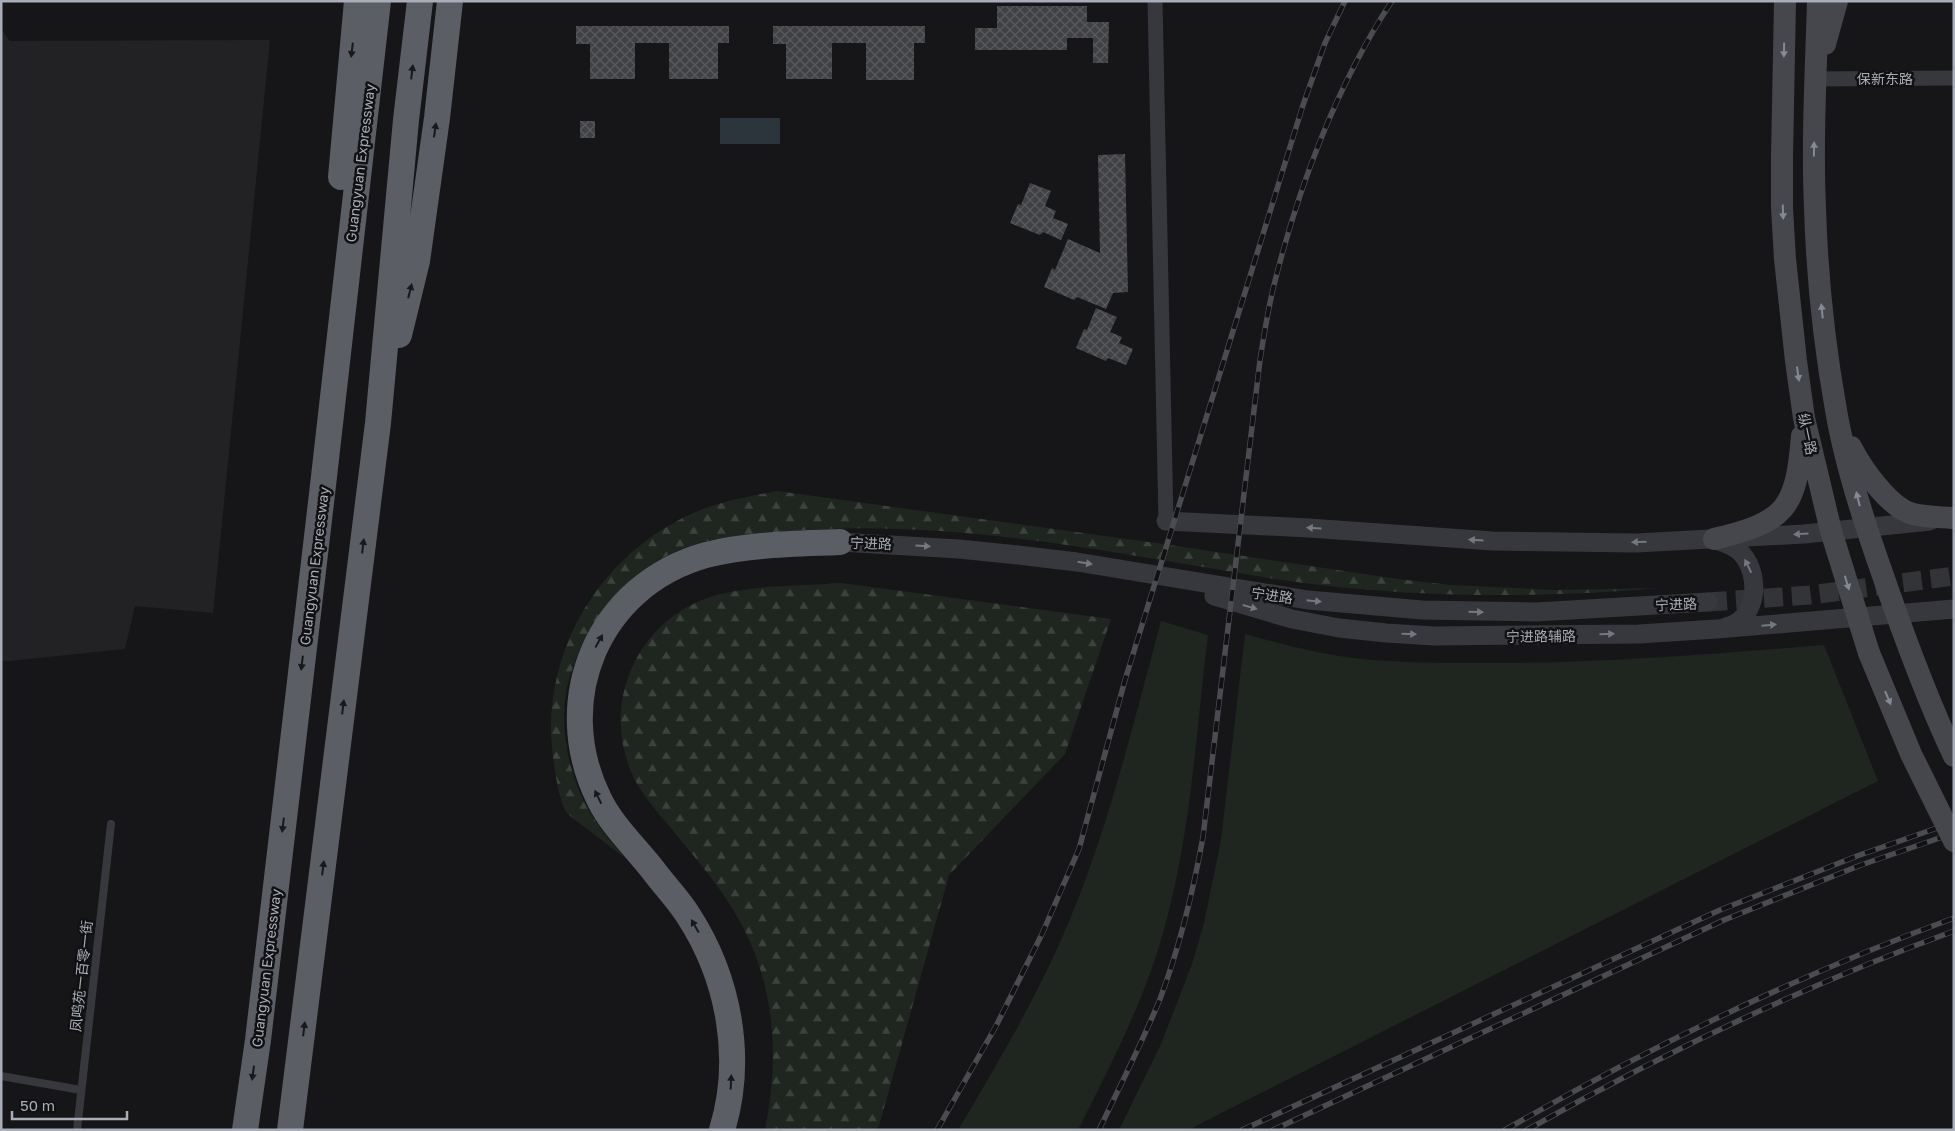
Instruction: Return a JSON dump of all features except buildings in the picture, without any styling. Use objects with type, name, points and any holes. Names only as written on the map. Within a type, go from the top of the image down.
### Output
[{"type":"highway","points":[[322,494],[340,188],[357,1]]},
{"type":"highway","name":"Guangyuan Expressway","points":[[244,1130],[258,1040],[378,1]]},
{"type":"highway","points":[[290,1130],[378,423],[406,120],[420,1]]},
{"type":"highway","points":[[378,423],[417,261],[437,118],[450,1]]},
{"type":"highway","points":[[722,1130],[730,1091],[732,1054],[729,1017],[720,981],[706,946],[688,914],[615,826],[599,800],[587,772],[580,742],[579,712],[582,682],[592,652],[607,626],[627,602],[650,582],[677,566],[706,555],[736,550],[840,542]]},
{"type":"main road","name":"纵一路","points":[[1785,1],[1782,158],[1783,217],[1790,310],[1804,418],[1831,531],[1869,653],[1912,754],[1954,842]]},
{"type":"main road","points":[[1818,1],[1814,158],[1817,257],[1827,356],[1836,411],[1866,527],[1906,645],[1954,756]]},
{"type":"main road","points":[[1816,79],[1836,1]]},
{"type":"main road","points":[[1836,411],[1851,448],[1868,474],[1887,497],[1911,514],[1953,518]]},
{"type":"main road","points":[[1714,539],[1741,533],[1764,525],[1781,512],[1794,493],[1799,471],[1804,418]]},
{"type":"street","points":[[1155,1],[1166,521],[1309,528],[1493,541],[1636,543],[1831,531],[1953,518]]},
{"type":"street","name":"保新东路","points":[[1816,79],[1954,78]]},
{"type":"street","points":[[1714,539],[1728,544],[1741,553],[1750,565],[1754,580],[1754,595],[1748,610],[1730,626],[1717,629]]},
{"type":"street","name":"宁进路","points":[[840,542],[988,552],[1077,562],[1298,599],[1422,610],[1536,612],[1708,602]]},
{"type":"street","name":"宁进路辅路","points":[[1136,572],[1292,619],[1386,634],[1556,636],[1639,634],[1954,609]]},
{"type":"lane","name":"凤鸣苑一百零一街","points":[[76,1130],[111,824]]},
{"type":"lane","points":[[1,1076],[81,1090]]},
{"type":"shaded area","points":[[1,29],[10,41],[270,40],[213,613],[135,606],[125,649],[1,661]]},
{"type":"shaded area","points":[[720,118],[780,118],[780,144],[720,144]]},
{"type":"green space","points":[[777,491],[1450,585],[1555,590],[1659,588],[1529,595],[1442,594],[1355,589],[1268,578],[1094,549],[1008,537],[921,530],[877,528],[790,531],[729,537],[699,543],[670,554],[652,564],[636,575],[609,602],[588,634],[579,652],[567,687],[564,723],[569,759],[574,777],[580,794],[592,816],[625,858],[568,814],[564,808],[558,788],[551,733],[553,698],[560,665],[572,633],[588,604],[608,577],[631,553],[659,532],[689,515],[710,507],[732,500]]},
{"type":"green space","points":[[841,583],[1111,619],[1065,754],[949,875],[879,1126],[876,1130],[765,1130],[772,1078],[772,1027],[768,1001],[754,951],[743,927],[727,900],[700,863],[643,794],[636,782],[625,754],[621,725],[623,696],[632,669],[645,644],[665,623],[689,606],[717,595],[746,589]]},
{"type":"green space","points":[[1161,621],[1208,635],[1190,795],[1177,875],[1157,953],[1140,999],[1121,1043],[1078,1130],[958,1130],[1032,1000],[1070,919],[1109,808]]},
{"type":"green space","points":[[1245,634],[1333,655],[1370,660],[1425,663],[1566,662],[1824,645],[1878,781],[1188,1130],[1119,1130],[1161,1044],[1192,964],[1204,923],[1221,840]]},
{"type":"tunnel","points":[[1708,602],[1810,595],[1954,576]]},
{"type":"railway","points":[[937,1130],[996,1026],[1042,934],[1079,849],[1125,680],[1303,105],[1325,43],[1345,1]]},
{"type":"railway","points":[[1099,1130],[1160,999],[1180,939],[1195,878],[1203,837],[1260,360],[1274,285],[1295,211],[1321,138],[1354,67],[1392,1]]},
{"type":"railway","points":[[1242,1130],[1720,910],[1857,856],[1954,822]]},
{"type":"railway","points":[[1273,1130],[1724,920],[1861,865],[1954,833]]},
{"type":"railway","points":[[1505,1130],[1559,1099],[1725,1014],[1838,964],[1954,918]]},
{"type":"railway","points":[[1527,1130],[1630,1074],[1736,1022],[1844,974],[1954,931]]}]
